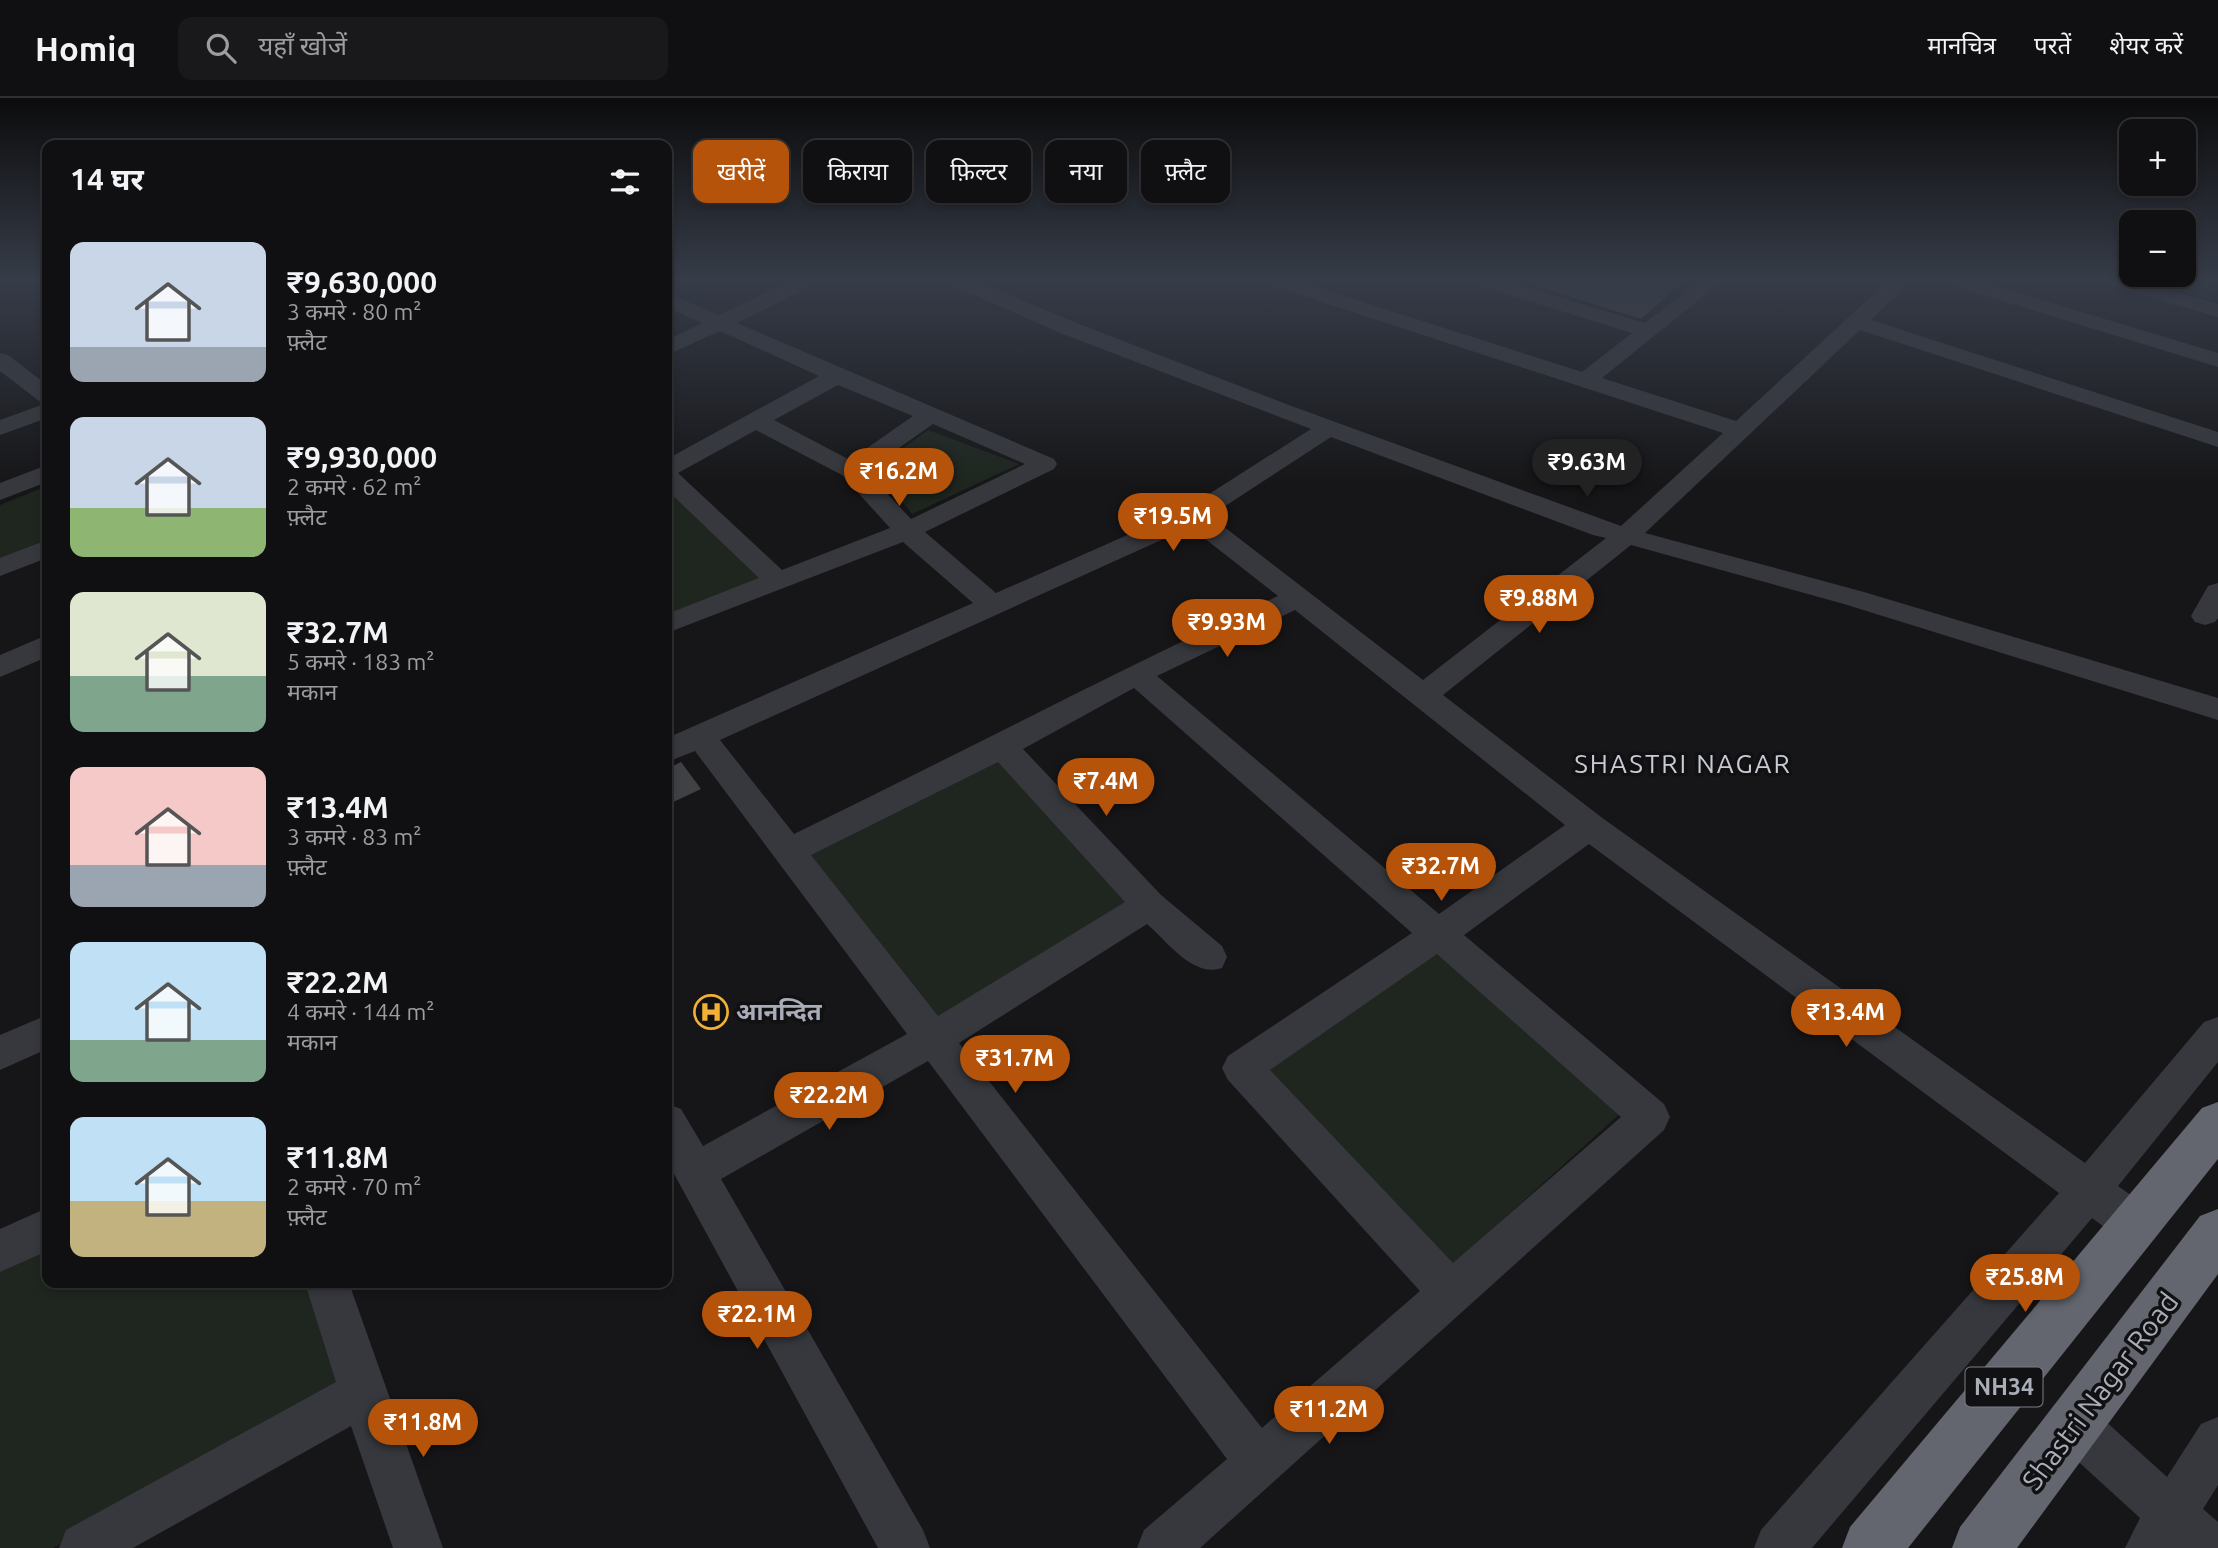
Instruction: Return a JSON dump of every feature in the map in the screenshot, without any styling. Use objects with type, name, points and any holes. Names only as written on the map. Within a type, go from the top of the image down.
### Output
[{"type":"highway","name":"NH34","points":[[1871,1548],[2218,1123]]},
{"type":"highway","name":"Shastri Nagar Road","points":[[1981,1548],[2218,1233]]},
{"type":"street","points":[[672,622],[907,531],[1045,464],[776,349]]},
{"type":"street","points":[[1122,349],[1329,428],[1626,536],[1854,598],[2218,709]]},
{"type":"street","points":[[1495,349],[1584,381],[1739,430]]},
{"type":"street","points":[[1584,381],[1625,349]]},
{"type":"street","points":[[1422,696],[1626,536],[1826,349]]},
{"type":"street","points":[[1940,349],[2218,440]]},
{"type":"street","points":[[0,360],[42,392]]},
{"type":"street","points":[[672,466],[837,376]]},
{"type":"street","points":[[0,428],[42,412]]},
{"type":"street","points":[[851,470],[931,415]]},
{"type":"street","points":[[755,421],[851,470],[907,531],[994,606]]},
{"type":"street","points":[[672,749],[1193,516],[1329,428]]},
{"type":"street","points":[[0,492],[42,475]]},
{"type":"street","points":[[672,481],[778,581]]},
{"type":"street","points":[[1193,516],[1589,826],[2137,1225]]},
{"type":"street","points":[[0,568],[42,550]]},
{"type":"street","points":[[789,851],[1002,746],[1136,674],[1297,598]]},
{"type":"street","points":[[0,667],[42,647]]},
{"type":"street","points":[[1136,674],[1650,1117],[1162,1548]]},
{"type":"street","points":[[700,736],[1259,1462]]},
{"type":"street","points":[[1002,746],[1149,905],[1209,957]]},
{"type":"street","points":[[1451,1293],[1242,1068],[1438,934],[1589,826]]},
{"type":"street","points":[[695,1172],[933,1039],[1149,905]]},
{"type":"street","points":[[0,1053],[42,1033]]},
{"type":"street","points":[[1779,1548],[2090,1189],[2218,1034]]},
{"type":"street","points":[[672,1131],[905,1548]]},
{"type":"street","points":[[0,1251],[42,1230]]},
{"type":"street","points":[[329,1288],[418,1548]]},
{"type":"street","points":[[84,1548],[363,1393]]},
{"type":"street","points":[[2075,1426],[2161,1532],[2209,1548]]},
{"type":"street","points":[[2161,1532],[2218,1441]]},
{"type":"shaded area","points":[[928,430],[1019,464],[912,514],[876,468]]},
{"type":"shaded area","points":[[42,488],[42,545],[0,563],[0,505]]},
{"type":"shaded area","points":[[672,493],[765,580],[672,614]]},
{"type":"shaded area","points":[[998,760],[1131,900],[937,1025],[810,855]]},
{"type":"shaded area","points":[[1438,951],[1623,1111],[1448,1269],[1265,1067]]},
{"type":"shaded area","points":[[42,1248],[42,1288],[311,1288],[342,1387],[53,1548],[0,1548],[0,1269]]},
{"type":"building","points":[[681,762],[701,789],[672,803],[672,766]]},
{"type":"place","name":"आनन्दित","points":[[711,1012]]},
{"type":"district","name":"SHASTRI NAGAR","points":[[1683,764]]}]
